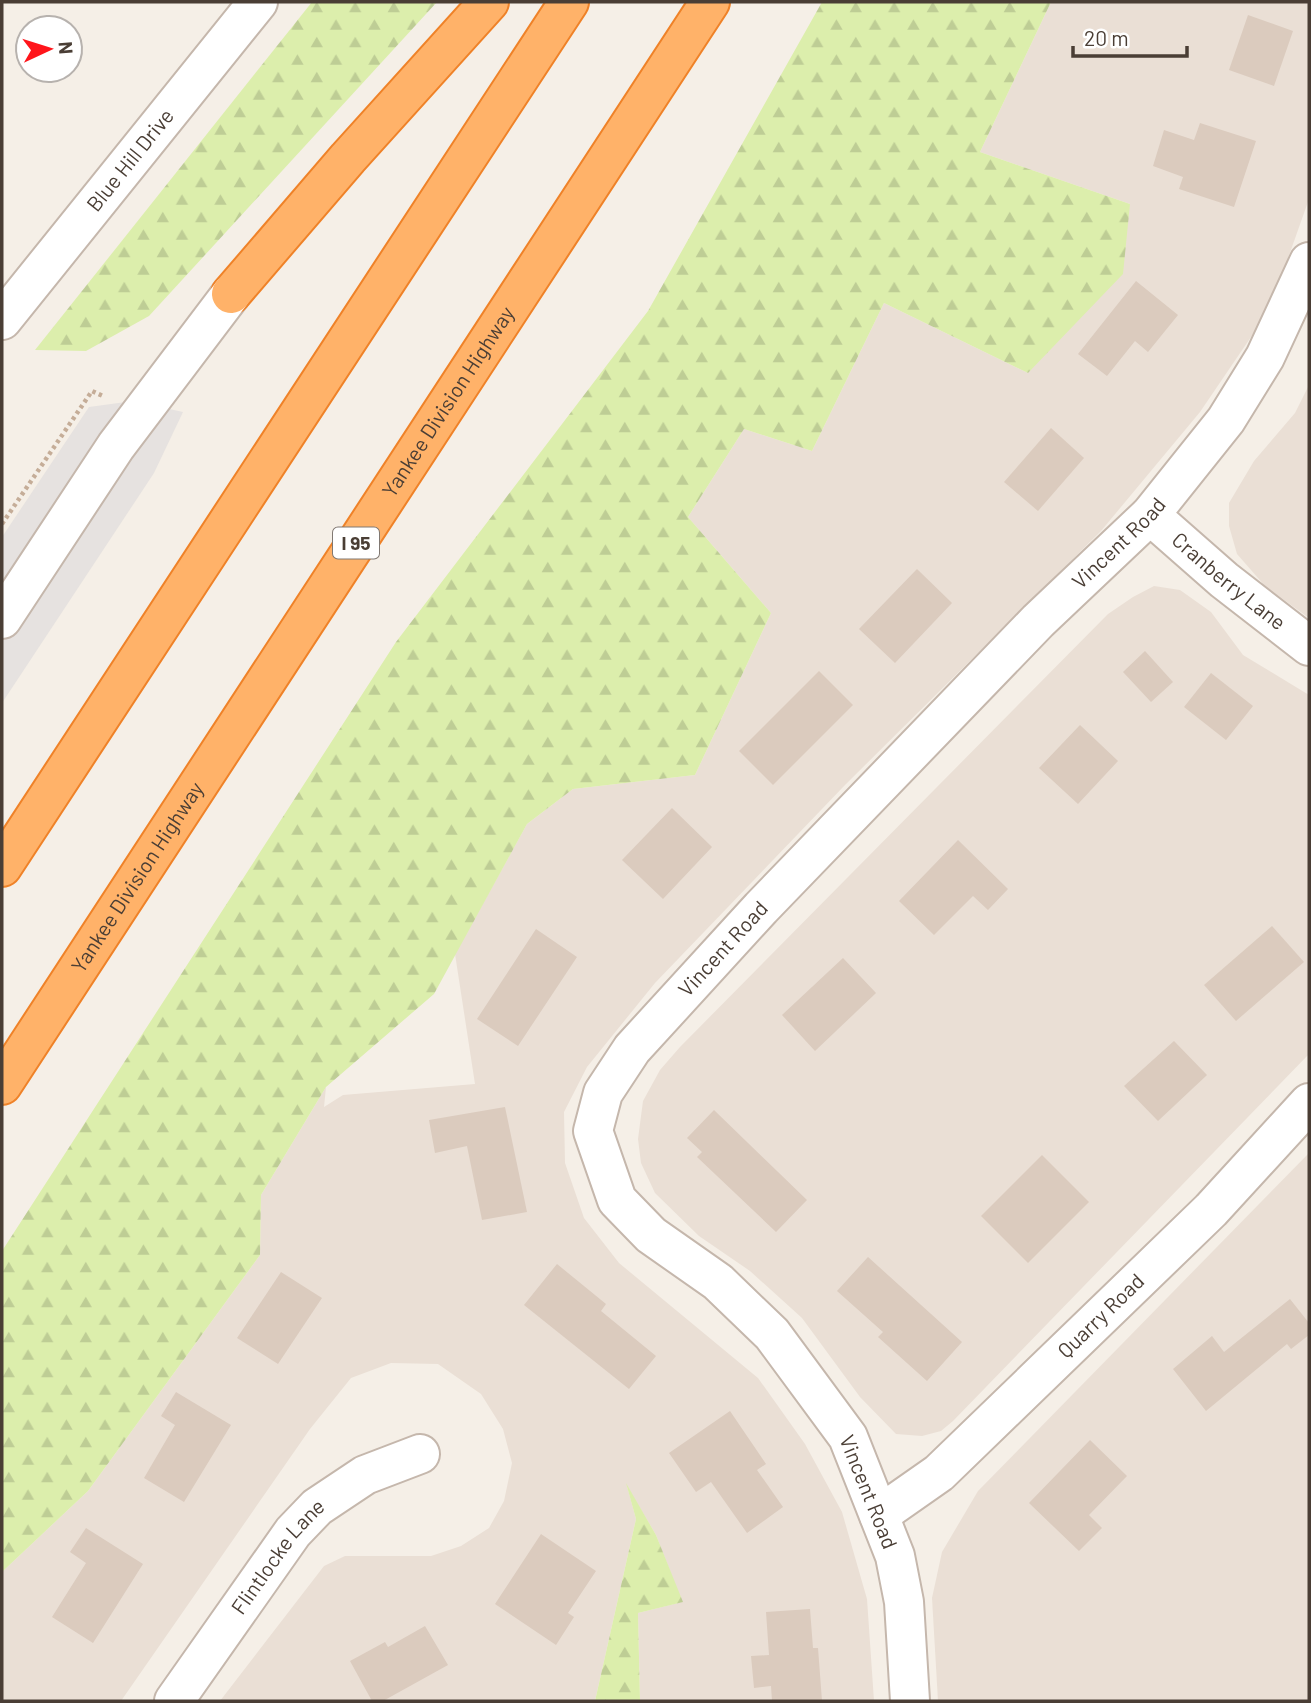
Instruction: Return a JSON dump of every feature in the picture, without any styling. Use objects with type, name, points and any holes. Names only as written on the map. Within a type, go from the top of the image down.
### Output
[{"type":"highway","points":[[231,294],[348,158],[489,2]]},
{"type":"highway","points":[[2,867],[569,2]]},
{"type":"highway","name":"Yankee Division Highway","points":[[2,1085],[710,2]]},
{"type":"street","name":"Blue Hill Drive","points":[[2,320],[258,2]]},
{"type":"street","name":"Vincent Road","points":[[910,1701],[904,1602],[895,1556],[848,1437],[772,1334],[718,1282],[651,1235],[617,1200],[593,1131],[603,1093],[632,1049],[761,908],[1038,621],[1150,515],[1226,420],[1265,357],[1309,262]]},
{"type":"street","points":[[2,619],[116,446],[231,294]]},
{"type":"street","name":"Cranberry Lane","points":[[1150,515],[1224,580],[1309,646]]},
{"type":"street","name":"Quarry Road","points":[[879,1515],[939,1473],[1211,1210],[1309,1104]]},
{"type":"street","name":"Flintlocke Lane","points":[[174,1701],[293,1532],[317,1507],[365,1475],[420,1454]]},
{"type":"path","points":[[2,524],[92,391],[141,415]]},
{"type":"shaded area","points":[[1051,2],[1309,2],[1309,199],[1270,309],[1200,412],[1101,531],[845,785],[655,983],[587,1067],[564,1112],[565,1163],[584,1218],[619,1263],[758,1378],[805,1444],[842,1512],[867,1599],[874,1701],[640,1701],[638,1613],[682,1602],[656,1535],[627,1486],[636,1519],[595,1701],[220,1701],[324,1566],[345,1556],[431,1556],[461,1546],[489,1528],[504,1501],[512,1463],[503,1429],[481,1394],[438,1364],[391,1363],[351,1378],[310,1429],[121,1701],[2,1701],[2,1572],[88,1491],[260,1255],[261,1195],[326,1087],[324,1107],[343,1095],[475,1084],[455,954],[527,824],[573,789],[695,775],[771,613],[688,517],[744,429],[812,451],[884,303],[1028,373],[1130,204],[980,152]]},
{"type":"shaded area","points":[[1309,385],[1309,618],[1265,586],[1237,554],[1229,526],[1229,503],[1254,461],[1295,413]]},
{"type":"shaded area","points":[[133,401],[183,412],[154,473],[2,703],[2,537],[89,407]]},
{"type":"shaded area","points":[[1154,586],[1180,590],[1211,612],[1243,655],[1309,695],[1309,1054],[953,1421],[941,1431],[922,1436],[896,1434],[860,1397],[802,1318],[750,1271],[699,1236],[655,1193],[641,1163],[638,1139],[643,1101],[660,1070],[680,1047],[1108,614]]},
{"type":"shaded area","points":[[1309,1153],[1309,1701],[938,1701],[932,1598],[942,1552],[978,1491]]},
{"type":"green space","points":[[312,2],[437,2],[149,316],[86,351],[35,350]]},
{"type":"green space","points":[[822,2],[1051,2],[980,152],[1130,204],[1123,274],[1028,373],[884,303],[812,451],[744,429],[688,517],[771,613],[695,775],[573,789],[527,824],[434,994],[326,1087],[261,1195],[260,1255],[88,1491],[2,1572],[2,1251],[396,642],[648,311]]},
{"type":"green space","points":[[626,1483],[656,1535],[683,1602],[638,1613],[640,1701],[595,1701],[636,1519]]},
{"type":"building","points":[[1248,15],[1293,31],[1274,86],[1229,70]]},
{"type":"building","points":[[1200,123],[1256,141],[1234,207],[1179,189],[1183,177],[1153,166],[1164,130],[1194,140]]},
{"type":"building","points":[[1136,281],[1178,315],[1148,352],[1135,341],[1107,376],[1078,354]]},
{"type":"building","points":[[1051,428],[1084,458],[1038,511],[1004,482]]},
{"type":"building","points":[[917,569],[952,603],[895,663],[859,629]]},
{"type":"building","points":[[1145,651],[1173,682],[1151,702],[1123,672]]},
{"type":"building","points":[[819,671],[853,705],[773,785],[739,751]]},
{"type":"building","points":[[1211,673],[1253,706],[1226,740],[1184,707]]},
{"type":"building","points":[[1080,725],[1118,761],[1078,804],[1039,768]]},
{"type":"building","points":[[672,808],[712,847],[663,899],[622,860]]},
{"type":"building","points":[[958,840],[1008,889],[988,910],[973,896],[934,935],[899,901]]},
{"type":"building","points":[[1272,926],[1304,962],[1236,1021],[1204,985]]},
{"type":"building","points":[[536,929],[577,957],[518,1046],[477,1019]]},
{"type":"building","points":[[843,958],[876,993],[815,1051],[782,1015]]},
{"type":"building","points":[[1174,1041],[1207,1075],[1158,1121],[1124,1086]]},
{"type":"building","points":[[505,1107],[527,1212],[482,1220],[467,1146],[435,1153],[429,1120]]},
{"type":"building","points":[[714,1110],[807,1200],[776,1232],[697,1157],[702,1152],[687,1138]]},
{"type":"building","points":[[1042,1155],[1089,1202],[1028,1263],[981,1216]]},
{"type":"building","points":[[868,1257],[962,1342],[927,1381],[878,1337],[883,1332],[837,1291]]},
{"type":"building","points":[[557,1264],[606,1304],[601,1311],[656,1356],[629,1389],[524,1305]]},
{"type":"building","points":[[281,1272],[322,1298],[278,1364],[237,1338]]},
{"type":"building","points":[[1290,1299],[1309,1323],[1309,1335],[1291,1349],[1287,1344],[1206,1411],[1173,1369],[1212,1336],[1224,1352]]},
{"type":"building","points":[[176,1392],[231,1425],[184,1502],[144,1478],[175,1425],[161,1416]]},
{"type":"building","points":[[730,1411],[766,1464],[757,1470],[783,1507],[747,1533],[711,1482],[696,1492],[669,1453]]},
{"type":"building","points":[[1090,1440],[1127,1476],[1089,1515],[1102,1528],[1079,1551],[1029,1503]]},
{"type":"building","points":[[86,1528],[143,1564],[93,1643],[52,1617],[86,1563],[70,1552]]},
{"type":"building","points":[[541,1534],[596,1571],[568,1613],[574,1617],[556,1645],[495,1604]]},
{"type":"building","points":[[810,1609],[813,1648],[818,1648],[822,1701],[772,1701],[771,1686],[754,1688],[751,1656],[769,1655],[766,1612]]},
{"type":"building","points":[[425,1626],[448,1665],[383,1701],[372,1701],[350,1661],[385,1642],[388,1647]]}]
